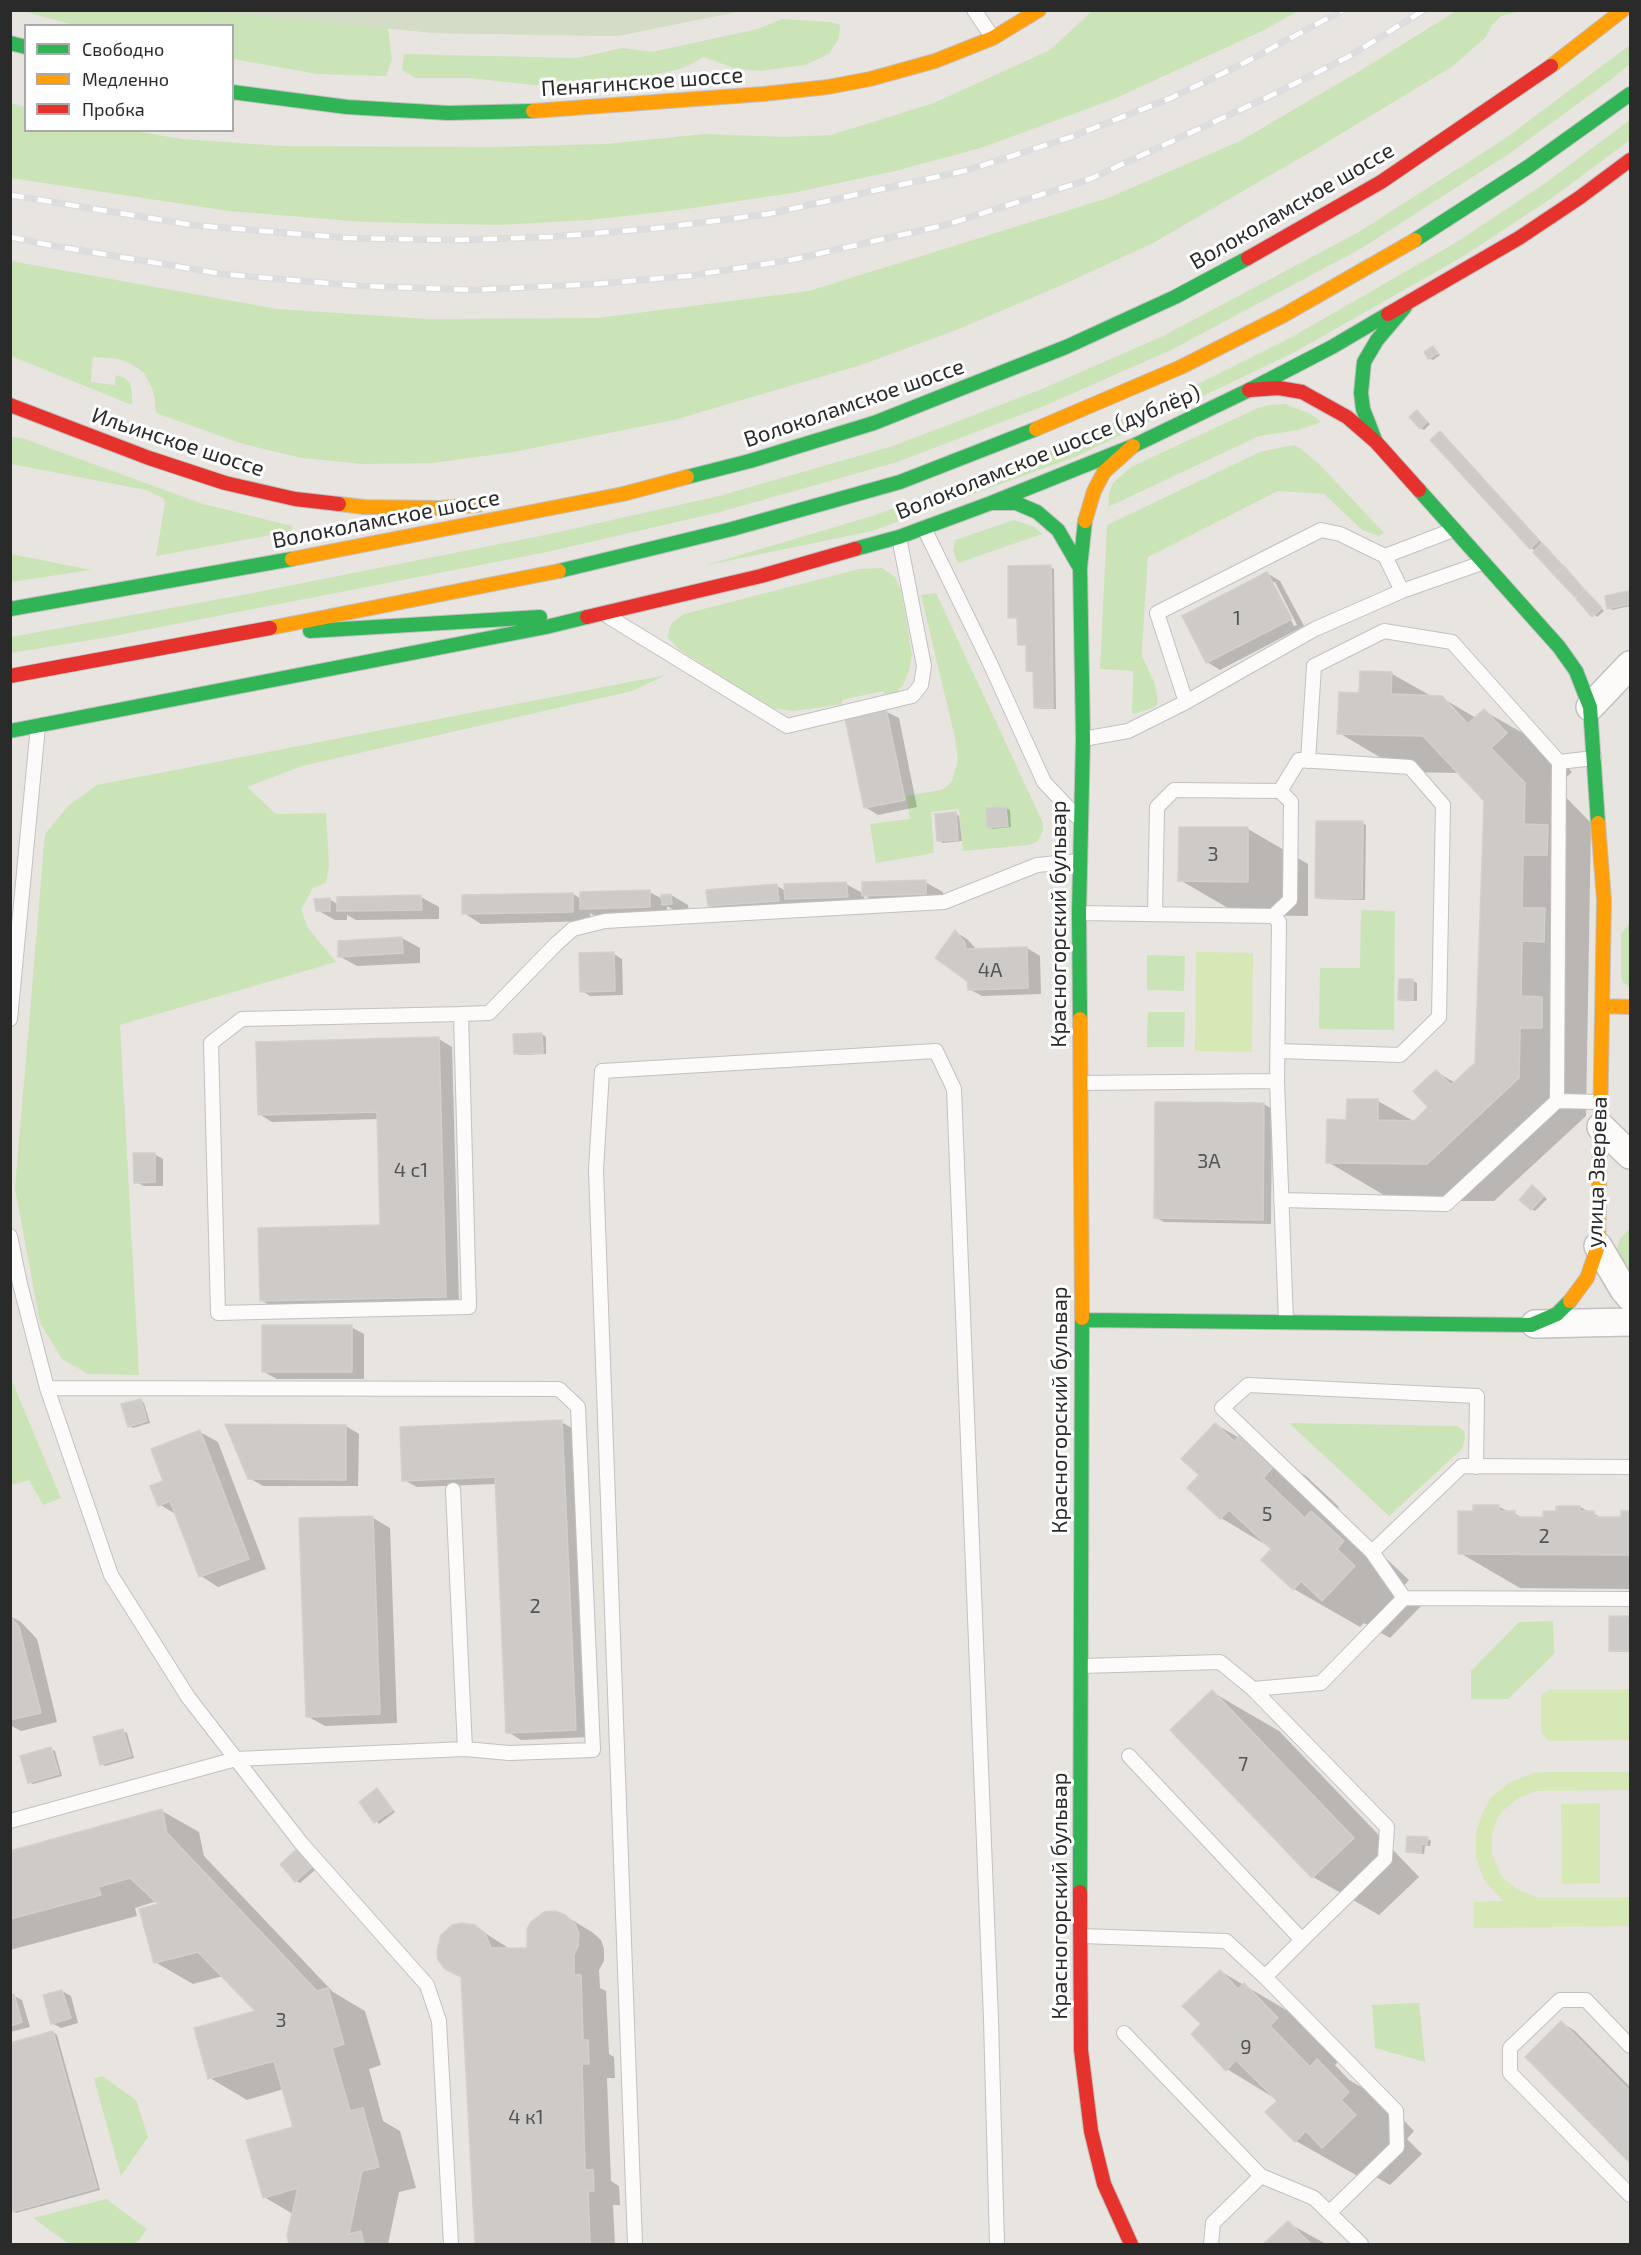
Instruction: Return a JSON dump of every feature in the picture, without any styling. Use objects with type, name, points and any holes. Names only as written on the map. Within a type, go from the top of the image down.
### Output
[{"type":"main road","name":"Пенягинское шоссе","points":[[234,92],[347,107],[448,113],[577,108],[763,94],[870,80],[935,61],[993,38],[1039,10]]},
{"type":"main road","name":"Волоколамское шоссе","points":[[10,609],[357,547],[623,494],[750,461],[874,423],[1066,347],[1174,297],[1275,243],[1381,182],[1542,73],[1623,10]]},
{"type":"main road","points":[[10,676],[230,636],[566,569],[732,529],[911,478],[1052,423],[1181,367],[1284,315],[1439,225],[1630,94]]},
{"type":"main road","name":"Волоколамское шоссе (дублёр)","points":[[603,614],[761,576],[899,537],[1133,446],[1332,347],[1519,238],[1630,160]]},
{"type":"main road","points":[[1376,442],[1363,409],[1360,393],[1364,362],[1388,324],[1409,302]]},
{"type":"main road","points":[[1249,390],[1279,388],[1302,392],[1335,409],[1376,442]]},
{"type":"main road","name":"Ильинское шоссе","points":[[10,405],[149,458],[225,483],[295,499],[364,507],[440,508],[623,494]]},
{"type":"main road","name":"улица Зверева","points":[[1082,1320],[1531,1324],[1557,1314],[1573,1298],[1587,1278],[1598,1246],[1604,900],[1590,707],[1576,671],[1559,647],[1376,442]]},
{"type":"main road","name":"Красногорский бульвар","points":[[1131,2244],[1104,2184],[1091,2131],[1081,2050],[1082,1320],[1078,913],[1083,739],[1080,568],[1084,524],[1094,490],[1104,472],[1133,446]]},
{"type":"main road","name":"Красногорский бульвар","points":[[991,503],[1016,503],[1037,512],[1058,530],[1080,568]]},
{"type":"main road","points":[[230,636],[603,614]]},
{"type":"main road","points":[[10,731],[603,614]]},
{"type":"main road","points":[[1604,900],[1622,901]]},
{"type":"main road","points":[[1602,1006],[1630,1007]]},
{"type":"street","points":[[1590,707],[1630,665]]},
{"type":"street","points":[[1601,1115],[1630,1155]]},
{"type":"street","points":[[1598,1246],[1630,1297]]},
{"type":"street","points":[[1531,1324],[1630,1322]]},
{"type":"lane","points":[[974,10],[993,38]]},
{"type":"lane","points":[[924,528],[989,661],[1044,782],[1080,820]]},
{"type":"lane","points":[[1385,556],[1454,530]]},
{"type":"lane","points":[[1186,702],[1157,613],[1321,531],[1340,534],[1385,556],[1402,591]]},
{"type":"lane","points":[[603,614],[787,726],[912,696],[921,685],[924,666],[899,537]]},
{"type":"lane","points":[[1083,739],[1128,731],[1186,702],[1315,629],[1402,591],[1484,563]]},
{"type":"lane","points":[[1281,1200],[1446,1204],[1557,1101],[1559,762],[1452,642],[1384,631],[1314,666],[1308,761]]},
{"type":"lane","points":[[10,1019],[38,725]]},
{"type":"lane","points":[[1559,762],[1594,758]]},
{"type":"lane","points":[[1278,1050],[1400,1055],[1439,1017],[1443,805],[1410,767],[1299,760],[1280,792]]},
{"type":"lane","points":[[1155,914],[1157,807],[1174,790],[1280,792],[1291,802],[1290,900],[1273,916]]},
{"type":"lane","points":[[461,1014],[469,1307],[218,1313],[211,1043],[242,1020],[489,1013],[573,929],[605,921],[944,902],[1037,865],[1079,861]]},
{"type":"lane","points":[[1078,913],[1273,916],[1279,922],[1277,1081],[1286,1322]]},
{"type":"lane","points":[[635,2244],[596,1170],[602,1071],[936,1051],[954,1089],[991,2019],[997,2244]]},
{"type":"lane","points":[[1080,1083],[1277,1081]]},
{"type":"lane","points":[[1557,1101],[1601,1115]]},
{"type":"lane","points":[[10,1236],[47,1388],[111,1575],[188,1697],[301,1843],[427,1985],[439,2021],[451,2244]]},
{"type":"lane","points":[[1404,1598],[1372,1552],[1222,1408],[1248,1385],[1477,1396],[1476,1467]]},
{"type":"lane","points":[[10,1821],[236,1759],[465,1749],[509,1753],[593,1750],[578,1407],[559,1389],[47,1388]]},
{"type":"lane","points":[[1372,1552],[1462,1466],[1630,1467]]},
{"type":"lane","points":[[453,1490],[465,1749]]},
{"type":"lane","points":[[1253,1689],[1321,1683],[1404,1598],[1630,1599]]},
{"type":"lane","points":[[1082,1666],[1220,1662],[1253,1689],[1387,1827],[1385,1859],[1265,1977]]},
{"type":"lane","points":[[1129,1756],[1302,1940]]},
{"type":"lane","points":[[1081,1936],[1226,1941],[1265,1977],[1396,2111],[1397,2147],[1329,2213]]},
{"type":"lane","points":[[1630,2046],[1586,2000],[1560,2000],[1510,2048],[1510,2073],[1630,2195]]},
{"type":"lane","points":[[1124,2033],[1261,2176],[1314,2198],[1360,2244]]},
{"type":"lane","points":[[1211,2244],[1213,2223],[1261,2176]]},
{"type":"green space","points":[[1093,10],[1298,11],[1262,31],[1114,99],[981,148],[895,171],[792,193],[679,210],[589,220],[499,225],[364,222],[229,211],[11,178],[11,103],[24,107],[24,132],[140,132],[182,139],[282,146],[493,147],[606,144],[704,134],[785,137],[831,135],[934,103],[1050,50]]},
{"type":"green space","points":[[22,11],[741,11],[617,36],[434,33],[388,28],[392,59],[386,76],[317,74],[234,59],[234,24],[70,24]]},
{"type":"green space","points":[[206,11],[741,11],[617,36],[434,33]]},
{"type":"green space","points":[[1456,11],[1523,11],[1501,16],[1491,26],[1486,37],[1453,66],[1153,243],[956,330],[861,365],[674,420],[513,452],[433,463],[362,464],[302,458],[243,444],[156,413],[152,388],[144,373],[119,359],[93,357],[91,382],[115,385],[116,375],[125,378],[130,383],[132,405],[11,356],[11,261],[277,309],[429,319],[598,318],[809,291],[1108,198],[1240,141]]},
{"type":"green space","points":[[782,19],[831,22],[840,25],[839,38],[829,54],[805,65],[760,71],[736,69],[704,57],[683,68],[658,74],[647,81],[534,85],[469,78],[416,78],[402,70],[404,54],[577,58],[623,48],[652,52],[758,29]]},
{"type":"green space","points":[[1630,45],[1630,64],[1613,78],[1513,151],[1362,248],[1171,350],[1044,406],[897,462],[720,512],[547,552],[109,637],[11,653],[11,637],[237,596],[545,535],[719,496],[893,446],[1042,389],[1163,336],[1357,233],[1506,138]]},
{"type":"green space","points":[[1630,120],[1630,140],[1552,198],[1462,257],[1295,352],[1075,457],[872,531],[703,566],[872,516],[978,479],[1068,444],[1204,381],[1292,337],[1455,243],[1544,184]]},
{"type":"green space","points":[[1285,404],[1311,414],[1321,422],[1299,430],[1259,436],[1108,507],[1109,493],[1113,483],[1131,467],[1258,408]]},
{"type":"green space","points":[[11,437],[22,438],[203,504],[292,526],[293,531],[156,556],[165,503],[163,498],[146,490],[11,464]]},
{"type":"green space","points":[[1294,445],[1320,465],[1384,533],[1379,536],[1362,530],[1324,494],[1278,491],[1148,557],[1142,656],[1155,684],[1158,701],[1156,706],[1134,714],[1132,712],[1133,671],[1100,669],[1107,525],[1260,452]]},
{"type":"green space","points":[[1014,520],[1035,527],[1042,534],[958,563],[953,550],[955,540]]},
{"type":"green space","points":[[11,554],[91,570],[11,582]]},
{"type":"green space","points":[[882,568],[895,577],[901,590],[912,655],[903,685],[896,692],[884,694],[883,691],[842,700],[842,704],[794,711],[770,708],[680,650],[668,638],[673,622],[684,614],[859,569]]},
{"type":"green space","points":[[936,593],[1043,823],[1043,830],[1038,841],[1029,845],[963,851],[959,809],[931,812],[934,853],[876,863],[870,824],[910,819],[906,796],[941,790],[947,786],[952,781],[958,759],[921,595]]},
{"type":"green space","points":[[666,675],[632,691],[302,766],[247,787],[276,814],[326,813],[329,866],[326,883],[313,888],[301,910],[308,928],[336,962],[120,1025],[139,1375],[88,1374],[62,1359],[40,1323],[15,1188],[45,834],[69,805],[97,785]]},
{"type":"green space","points":[[1361,910],[1395,911],[1394,1030],[1319,1029],[1320,968],[1360,968]]},
{"type":"green space","points":[[1630,922],[1630,988],[1623,982],[1621,976],[1621,934]]},
{"type":"green space","points":[[1196,952],[1253,953],[1252,1052],[1195,1051]]},
{"type":"green space","points":[[1147,955],[1185,956],[1184,991],[1147,990]]},
{"type":"green space","points":[[1148,1012],[1185,1012],[1184,1047],[1147,1047]]},
{"type":"green space","points":[[1630,1228],[1630,1278],[1615,1255],[1620,1239]]},
{"type":"green space","points":[[11,1379],[61,1498],[43,1505],[29,1480],[11,1485]]},
{"type":"green space","points":[[1289,1423],[1457,1426],[1464,1431],[1465,1439],[1462,1449],[1389,1516]]},
{"type":"green space","points":[[1553,1621],[1554,1654],[1508,1699],[1471,1699],[1471,1671],[1519,1622]]},
{"type":"green space","points":[[1551,1689],[1630,1689],[1630,1740],[1552,1741],[1547,1739],[1541,1731],[1541,1700],[1542,1695]]},
{"type":"green space","points":[[1630,1772],[1630,1790],[1536,1791],[1518,1798],[1498,1817],[1492,1835],[1492,1854],[1499,1871],[1504,1879],[1518,1890],[1536,1897],[1630,1897],[1630,1926],[1474,1928],[1474,1902],[1503,1901],[1484,1880],[1476,1857],[1476,1832],[1484,1809],[1491,1798],[1510,1782],[1533,1773]]},
{"type":"green space","points":[[1600,1803],[1600,1883],[1562,1884],[1561,1804]]},
{"type":"green space","points":[[1419,2003],[1425,2062],[1375,2048],[1372,2005]]},
{"type":"green space","points":[[102,2076],[136,2100],[148,2137],[121,2176],[94,2079]]},
{"type":"green space","points":[[106,2199],[147,2229],[136,2244],[69,2244],[33,2218]]},
{"type":"building","points":[[1433,346],[1438,353],[1428,359],[1424,352]]},
{"type":"building","points":[[1417,410],[1427,422],[1420,429],[1409,417]]},
{"type":"building","points":[[1440,431],[1539,540],[1530,549],[1430,440]]},
{"type":"building","points":[[1542,543],[1563,566],[1553,574],[1533,552]]},
{"type":"building","points":[[1051,565],[1053,708],[1034,708],[1033,671],[1026,671],[1026,645],[1018,645],[1017,618],[1008,618],[1008,566]]},
{"type":"building","points":[[1564,566],[1584,589],[1575,597],[1554,575]]},
{"type":"building","points":[[1267,572],[1292,619],[1206,663],[1182,616]]},
{"type":"building","points":[[1585,590],[1602,608],[1592,617],[1576,599]]},
{"type":"building","points":[[1628,591],[1630,604],[1607,609],[1605,596]]},
{"type":"building","points":[[1360,671],[1392,672],[1391,694],[1442,696],[1468,724],[1484,709],[1507,733],[1491,748],[1525,783],[1524,824],[1548,825],[1547,855],[1523,855],[1522,908],[1545,908],[1544,942],[1522,941],[1521,996],[1542,997],[1542,1028],[1520,1028],[1519,1078],[1427,1164],[1326,1163],[1327,1119],[1346,1120],[1347,1099],[1378,1099],[1378,1120],[1414,1121],[1428,1107],[1413,1091],[1436,1070],[1451,1085],[1475,1063],[1484,801],[1423,736],[1337,734],[1339,692],[1359,693]]},
{"type":"building","points":[[886,709],[905,800],[864,808],[845,718]]},
{"type":"building","points":[[1006,807],[1008,826],[987,828],[986,808]]},
{"type":"building","points":[[956,812],[958,840],[937,841],[935,814]]},
{"type":"building","points":[[1316,821],[1363,821],[1362,898],[1315,898]]},
{"type":"building","points":[[1179,827],[1248,827],[1248,882],[1178,881]]},
{"type":"building","points":[[926,880],[926,894],[862,896],[862,882]]},
{"type":"building","points":[[846,882],[848,897],[785,899],[784,884]]},
{"type":"building","points":[[777,884],[779,901],[708,906],[706,890]]},
{"type":"building","points":[[650,890],[650,907],[580,909],[580,892]]},
{"type":"building","points":[[573,893],[573,912],[462,914],[462,895]]},
{"type":"building","points":[[671,894],[672,904],[662,905],[661,895]]},
{"type":"building","points":[[421,895],[422,910],[337,911],[337,897]]},
{"type":"building","points":[[330,898],[330,911],[316,911],[314,899]]},
{"type":"building","points":[[955,930],[965,943],[966,949],[1027,947],[1028,988],[968,990],[967,981],[935,958]]},
{"type":"building","points":[[402,937],[403,953],[338,957],[338,941]]},
{"type":"building","points":[[614,952],[615,991],[580,992],[579,953]]},
{"type":"building","points":[[1399,979],[1413,979],[1413,1000],[1398,1000]]},
{"type":"building","points":[[542,1033],[543,1053],[514,1054],[513,1034]]},
{"type":"building","points":[[439,1037],[446,1297],[260,1301],[258,1228],[380,1225],[377,1112],[258,1115],[256,1042]]},
{"type":"building","points":[[1155,1102],[1264,1103],[1263,1220],[1154,1218]]},
{"type":"building","points":[[133,1153],[155,1153],[155,1182],[134,1183]]},
{"type":"building","points":[[1532,1185],[1544,1196],[1531,1210],[1519,1200]]},
{"type":"building","points":[[262,1325],[352,1325],[352,1372],[262,1372]]},
{"type":"building","points":[[141,1399],[147,1421],[128,1427],[121,1404]]},
{"type":"building","points":[[562,1420],[576,1730],[506,1733],[495,1477],[402,1481],[400,1427]]},
{"type":"building","points":[[1215,1423],[1234,1441],[1240,1435],[1273,1467],[1263,1478],[1305,1518],[1311,1511],[1344,1541],[1337,1549],[1355,1566],[1322,1601],[1301,1581],[1293,1590],[1261,1560],[1271,1549],[1229,1510],[1220,1519],[1187,1488],[1199,1475],[1181,1459]]},
{"type":"building","points":[[225,1424],[346,1425],[346,1480],[248,1479]]},
{"type":"building","points":[[200,1430],[249,1559],[199,1577],[170,1501],[158,1506],[150,1486],[163,1481],[151,1449]]},
{"type":"building","points":[[1473,1505],[1499,1505],[1499,1511],[1515,1511],[1515,1517],[1543,1517],[1543,1511],[1556,1511],[1556,1506],[1580,1506],[1580,1511],[1594,1511],[1594,1517],[1621,1517],[1621,1511],[1630,1511],[1630,1555],[1458,1554],[1458,1511],[1473,1511]]},
{"type":"building","points":[[373,1516],[380,1714],[306,1717],[299,1518]]},
{"type":"building","points":[[10,1616],[19,1627],[41,1713],[10,1720]]},
{"type":"building","points":[[1609,1616],[1630,1616],[1630,1651],[1609,1651]]},
{"type":"building","points":[[1212,1690],[1354,1838],[1312,1878],[1170,1730]]},
{"type":"building","points":[[123,1729],[131,1756],[100,1765],[93,1737]]},
{"type":"building","points":[[51,1747],[59,1774],[28,1783],[20,1756]]},
{"type":"building","points":[[377,1788],[393,1810],[374,1823],[359,1802]]},
{"type":"building","points":[[162,1809],[167,1833],[317,1991],[328,1988],[344,2044],[332,2048],[350,2111],[363,2108],[379,2167],[362,2171],[349,2234],[361,2231],[364,2244],[289,2244],[287,2235],[298,2188],[263,2198],[246,2140],[293,2127],[274,2061],[208,2079],[194,2028],[255,2011],[198,1952],[154,1963],[139,1909],[158,1904],[130,1878],[98,1887],[101,1895],[10,1919],[10,1851]]},
{"type":"building","points":[[1407,1836],[1428,1837],[1427,1845],[1421,1844],[1421,1853],[1406,1852]]},
{"type":"building","points":[[297,1849],[312,1867],[295,1882],[280,1864]]},
{"type":"building","points":[[555,1911],[565,1915],[575,1924],[579,1933],[578,1946],[574,1955],[574,1975],[581,1975],[583,2040],[588,2040],[589,2064],[582,2064],[585,2170],[593,2170],[594,2191],[588,2191],[590,2244],[475,2244],[461,1977],[445,1969],[438,1960],[437,1951],[441,1935],[452,1925],[462,1923],[475,1925],[485,1933],[491,1948],[527,1948],[527,1929],[531,1922],[544,1912]]},
{"type":"building","points":[[1220,1970],[1238,1989],[1244,1983],[1278,2018],[1270,2026],[1310,2067],[1317,2059],[1349,2092],[1341,2100],[1356,2115],[1322,2148],[1306,2131],[1295,2142],[1265,2112],[1277,2101],[1236,2060],[1226,2071],[1191,2034],[1201,2024],[1182,2006]]},
{"type":"building","points":[[62,1990],[71,2018],[51,2024],[43,1995]]},
{"type":"building","points":[[14,1994],[22,2022],[10,2026],[10,1995]]},
{"type":"building","points":[[1561,2021],[1630,2091],[1630,2163],[1525,2057]]},
{"type":"building","points":[[53,2031],[97,2188],[11,2212],[10,2043]]},
{"type":"building","points":[[1288,2221],[1311,2244],[1263,2244]]},
{"type":"railway","points":[[10,195],[192,225],[347,238],[456,240],[549,237],[659,228],[768,214],[968,170],[1071,137],[1171,98],[1242,64],[1343,10]]},
{"type":"railway","points":[[10,237],[222,274],[361,286],[473,290],[595,284],[688,276],[791,260],[949,224],[1090,179],[1266,98],[1348,57],[1424,10]]},
{"type":"traffic: fast","points":[[10,43],[24,46]]},
{"type":"traffic: fast","points":[[234,92],[347,107],[448,113],[533,111]]},
{"type":"traffic: fast","points":[[1415,240],[1528,167],[1630,94]]},
{"type":"traffic: fast","points":[[687,477],[750,461],[874,423],[1066,347],[1175,297],[1248,258]]},
{"type":"traffic: fast","points":[[1375,440],[1363,409],[1361,393],[1364,362],[1377,340],[1405,307]]},
{"type":"traffic: fast","points":[[855,549],[899,537],[991,503],[1133,446],[1249,390],[1332,347],[1388,314]]},
{"type":"traffic: fast","points":[[559,571],[732,529],[900,482],[1036,429]]},
{"type":"traffic: fast","points":[[1419,490],[1559,647],[1576,671],[1590,707],[1598,823]]},
{"type":"traffic: fast","points":[[991,503],[1016,503],[1037,512],[1058,530],[1080,568]]},
{"type":"traffic: fast","points":[[1080,1019],[1079,913],[1083,739],[1080,568],[1085,521]]},
{"type":"traffic: fast","points":[[10,609],[292,559]]},
{"type":"traffic: fast","points":[[310,631],[540,617]]},
{"type":"traffic: fast","points":[[10,731],[546,627],[587,617]]},
{"type":"traffic: fast","points":[[1082,1320],[1531,1325],[1557,1314],[1570,1301]]},
{"type":"traffic: fast","points":[[1080,1892],[1082,1318]]},
{"type":"traffic: slow","points":[[533,111],[763,94],[828,87],[870,79],[935,61],[993,38],[1039,10]]},
{"type":"traffic: slow","points":[[1551,66],[1623,10]]},
{"type":"traffic: slow","points":[[1036,429],[1181,367],[1284,315],[1415,240]]},
{"type":"traffic: slow","points":[[1085,521],[1094,491],[1104,472],[1133,446]]},
{"type":"traffic: slow","points":[[292,559],[623,494],[687,477]]},
{"type":"traffic: slow","points":[[339,504],[364,507],[440,508],[478,505]]},
{"type":"traffic: slow","points":[[270,628],[559,571]]},
{"type":"traffic: slow","points":[[1570,1301],[1587,1278],[1598,1246],[1604,900],[1598,823]]},
{"type":"traffic: slow","points":[[1602,1006],[1630,1007]]},
{"type":"traffic: slow","points":[[1080,1019],[1082,1318]]},
{"type":"traffic: jam","points":[[1248,258],[1381,182],[1551,66]]},
{"type":"traffic: jam","points":[[1388,314],[1519,238],[1630,160]]},
{"type":"traffic: jam","points":[[1249,390],[1279,388],[1302,392],[1347,417],[1376,442],[1419,490]]},
{"type":"traffic: jam","points":[[10,405],[149,458],[225,483],[295,499],[339,504]]},
{"type":"traffic: jam","points":[[587,617],[761,576],[855,549]]},
{"type":"traffic: jam","points":[[10,676],[270,628]]},
{"type":"traffic: jam","points":[[1080,1892],[1081,2050],[1091,2131],[1104,2184],[1131,2244]]}]
